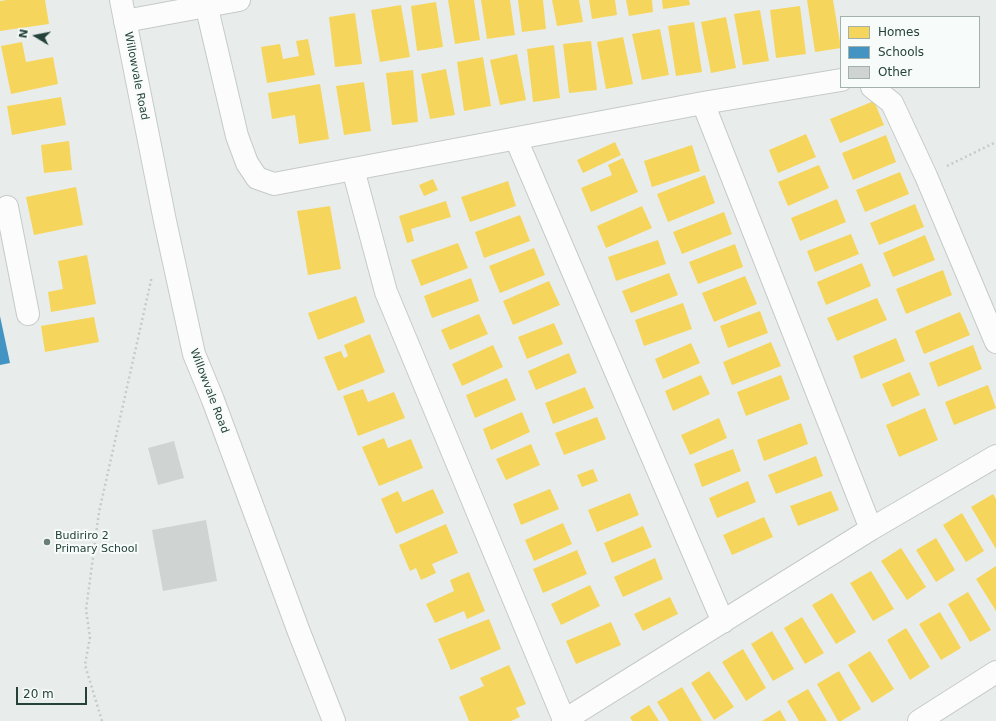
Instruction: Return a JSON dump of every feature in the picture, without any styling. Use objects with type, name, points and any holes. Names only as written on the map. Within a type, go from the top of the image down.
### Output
[{"type":"street","points":[[123,10],[239,0]]},
{"type":"street","points":[[206,3],[237,136],[247,163],[257,178],[274,184],[703,103],[840,80]]},
{"type":"street","name":"Willowvale Road","points":[[123,10],[165,221],[194,354],[213,400],[299,632],[334,721]]},
{"type":"street","points":[[873,88],[892,103],[926,176],[996,342]]},
{"type":"street","points":[[703,103],[871,529]]},
{"type":"street","points":[[516,139],[723,622]]},
{"type":"street","points":[[353,169],[386,292],[563,720],[871,529],[996,456]]},
{"type":"street","points":[[7,206],[8,254],[28,314]]},
{"type":"street","points":[[920,721],[996,672]]},
{"type":"path","points":[[926,176],[996,142]]},
{"type":"path","points":[[102,721],[85,665],[90,638],[86,610],[99,512],[152,275]]},
{"type":"building: Homes","points":[[45,0],[49,24],[0,31],[0,1]]},
{"type":"building: Homes","points":[[448,0],[474,0],[480,40],[455,44]]},
{"type":"building: Homes","points":[[481,0],[510,0],[515,35],[487,39]]},
{"type":"building: Homes","points":[[518,0],[543,0],[546,29],[522,32]]},
{"type":"building: Homes","points":[[552,0],[579,0],[583,22],[557,26]]},
{"type":"building: Homes","points":[[589,0],[615,0],[617,15],[592,19]]},
{"type":"building: Homes","points":[[626,0],[652,0],[653,12],[629,16]]},
{"type":"building: Homes","points":[[662,0],[689,0],[690,5],[663,9]]},
{"type":"building: Homes","points":[[807,0],[833,0],[840,48],[815,52]]},
{"type":"building: Homes","points":[[436,2],[443,47],[417,51],[411,6]]},
{"type":"building: Homes","points":[[401,5],[410,57],[380,62],[371,10]]},
{"type":"building: Homes","points":[[800,6],[806,54],[776,58],[770,10]]},
{"type":"building: Homes","points":[[760,10],[769,61],[743,65],[734,14]]},
{"type":"building: Homes","points":[[355,13],[362,64],[335,67],[329,17]]},
{"type":"building: Homes","points":[[726,17],[736,68],[711,73],[701,22]]},
{"type":"building: Homes","points":[[694,22],[702,72],[676,76],[668,26]]},
{"type":"building: Homes","points":[[660,29],[669,75],[642,80],[632,34]]},
{"type":"building: Homes","points":[[623,37],[633,84],[606,89],[597,42]]},
{"type":"building: Homes","points":[[308,39],[315,75],[267,83],[261,47],[280,44],[283,59],[299,56],[296,41]]},
{"type":"building: Homes","points":[[591,41],[597,90],[569,93],[563,44]]},
{"type":"building: Homes","points":[[22,42],[26,62],[53,57],[58,84],[11,94],[1,46]]},
{"type":"building: Homes","points":[[554,45],[560,98],[533,102],[527,49]]},
{"type":"building: Homes","points":[[517,54],[526,100],[500,105],[490,60]]},
{"type":"building: Homes","points":[[483,57],[491,106],[464,111],[457,62]]},
{"type":"building: Homes","points":[[446,69],[455,115],[430,119],[421,74]]},
{"type":"building: Homes","points":[[413,70],[418,122],[392,125],[386,73]]},
{"type":"building: Homes","points":[[364,82],[371,131],[344,135],[336,86]]},
{"type":"building: Homes","points":[[320,84],[329,139],[299,144],[295,115],[272,119],[268,93]]},
{"type":"building: Homes","points":[[61,97],[66,125],[12,135],[7,106]]},
{"type":"building: Homes","points":[[874,101],[884,125],[840,143],[830,119]]},
{"type":"building: Homes","points":[[806,134],[816,157],[778,173],[769,150]]},
{"type":"building: Homes","points":[[886,135],[896,162],[853,180],[842,153]]},
{"type":"building: Homes","points":[[69,141],[72,170],[44,173],[41,145]]},
{"type":"building: Homes","points":[[615,142],[621,155],[583,173],[577,160]]},
{"type":"building: Homes","points":[[692,145],[700,171],[652,187],[644,161]]},
{"type":"building: Homes","points":[[623,158],[638,192],[591,212],[581,188],[612,175],[608,165]]},
{"type":"building: Homes","points":[[819,165],[829,188],[788,206],[778,182]]},
{"type":"building: Homes","points":[[900,172],[909,194],[865,212],[856,190]]},
{"type":"building: Homes","points":[[705,175],[715,203],[668,222],[657,194]]},
{"type":"building: Homes","points":[[433,179],[438,190],[424,196],[419,185]]},
{"type":"building: Homes","points":[[508,181],[516,206],[470,222],[461,197]]},
{"type":"building: Homes","points":[[76,187],[83,225],[34,235],[26,197]]},
{"type":"building: Homes","points":[[837,199],[846,222],[800,241],[791,218]]},
{"type":"building: Homes","points":[[446,201],[451,217],[411,229],[414,241],[407,243],[399,216]]},
{"type":"building: Homes","points":[[915,204],[924,227],[879,245],[870,223]]},
{"type":"building: Homes","points":[[330,206],[341,269],[308,275],[297,211]]},
{"type":"building: Homes","points":[[642,206],[652,228],[606,248],[597,226]]},
{"type":"building: Homes","points":[[724,212],[732,234],[682,254],[673,232]]},
{"type":"building: Homes","points":[[520,215],[530,241],[484,258],[475,232]]},
{"type":"building: Homes","points":[[851,234],[859,254],[815,272],[807,251]]},
{"type":"building: Homes","points":[[925,235],[935,260],[893,277],[883,253]]},
{"type":"building: Homes","points":[[658,240],[666,264],[616,281],[608,257]]},
{"type":"building: Homes","points":[[458,243],[468,268],[421,286],[411,260]]},
{"type":"building: Homes","points":[[735,244],[743,267],[698,284],[689,262]]},
{"type":"building: Homes","points":[[534,248],[545,275],[500,293],[489,266]]},
{"type":"building: Homes","points":[[87,255],[96,304],[51,312],[48,292],[63,289],[58,261]]},
{"type":"building: Homes","points":[[862,263],[871,286],[826,305],[817,282]]},
{"type":"building: Homes","points":[[943,270],[952,295],[906,314],[896,289]]},
{"type":"building: Homes","points":[[669,273],[678,295],[631,313],[622,291]]},
{"type":"building: Homes","points":[[745,276],[757,304],[714,322],[702,293]]},
{"type":"building: Homes","points":[[471,278],[479,301],[432,318],[424,296]]},
{"type":"building: Homes","points":[[549,281],[560,305],[513,325],[503,301]]},
{"type":"building: Homes","points":[[356,296],[365,322],[318,340],[308,313]]},
{"type":"building: Homes","points":[[877,298],[887,320],[837,341],[827,318]]},
{"type":"building: Homes","points":[[683,303],[692,329],[644,346],[635,320]]},
{"type":"building: Homes","points":[[760,311],[768,333],[728,348],[720,326]]},
{"type":"building: Homes","points":[[960,312],[970,335],[924,354],[915,331]]},
{"type":"building: Homes","points":[[479,314],[488,334],[450,350],[441,330]]},
{"type":"building: Homes","points":[[94,317],[99,342],[45,352],[41,326]]},
{"type":"building: Homes","points":[[554,323],[563,344],[527,359],[518,337]]},
{"type":"building: Homes","points":[[370,334],[385,372],[338,391],[324,357],[341,351],[344,358],[348,356],[344,345]]},
{"type":"building: Homes","points":[[896,338],[905,361],[861,379],[853,356]]},
{"type":"building: Homes","points":[[771,342],[781,366],[732,385],[723,362]]},
{"type":"building: Homes","points":[[691,343],[700,363],[663,379],[655,359]]},
{"type":"building: Homes","points":[[493,345],[503,367],[462,386],[452,364]]},
{"type":"building: Homes","points":[[973,345],[982,369],[938,387],[929,363]]},
{"type":"building: Homes","points":[[569,353],[577,373],[536,390],[528,371]]},
{"type":"building: Homes","points":[[910,372],[920,395],[892,407],[882,384]]},
{"type":"building: Homes","points":[[701,375],[710,394],[673,411],[665,391]]},
{"type":"building: Homes","points":[[781,375],[790,399],[746,416],[737,392]]},
{"type":"building: Homes","points":[[507,378],[516,400],[475,418],[466,395]]},
{"type":"building: Homes","points":[[988,385],[996,408],[954,425],[945,402]]},
{"type":"building: Homes","points":[[585,387],[594,408],[553,424],[545,403]]},
{"type":"building: Homes","points":[[363,389],[368,402],[394,392],[405,418],[358,436],[343,396]]},
{"type":"building: Homes","points":[[925,408],[938,440],[899,457],[886,425]]},
{"type":"building: Homes","points":[[522,412],[530,432],[491,450],[483,429]]},
{"type":"building: Homes","points":[[597,417],[606,439],[564,455],[555,433]]},
{"type":"building: Homes","points":[[719,418],[727,438],[690,455],[681,435]]},
{"type":"building: Homes","points":[[801,423],[808,444],[764,461],[757,440]]},
{"type":"building: Homes","points":[[384,438],[388,448],[411,439],[423,468],[379,486],[362,447]]},
{"type":"building: Homes","points":[[531,444],[540,465],[506,480],[496,459]]},
{"type":"building: Homes","points":[[733,449],[741,471],[702,487],[694,464]]},
{"type":"building: Homes","points":[[816,456],[823,476],[776,494],[768,475]]},
{"type":"building: Homes","points":[[593,469],[598,481],[582,487],[577,475]]},
{"type":"building: Homes","points":[[748,481],[756,502],[717,518],[709,498]]},
{"type":"building: Homes","points":[[433,489],[444,513],[396,534],[381,499],[398,491],[403,502]]},
{"type":"building: Homes","points":[[550,489],[559,509],[521,525],[513,504]]},
{"type":"building: Homes","points":[[831,491],[839,510],[798,526],[790,506]]},
{"type":"building: Homes","points":[[630,493],[639,515],[597,532],[588,510]]},
{"type":"building: Homes","points":[[993,494],[996,499],[996,549],[971,507]]},
{"type":"building: Homes","points":[[962,513],[984,551],[966,562],[943,525]]},
{"type":"building: Homes","points":[[764,517],[773,537],[732,555],[723,535]]},
{"type":"building: Homes","points":[[563,523],[572,544],[534,561],[525,540]]},
{"type":"building: Homes","points":[[446,524],[458,553],[432,564],[436,573],[421,580],[416,568],[410,571],[399,545]]},
{"type":"building: Homes","points":[[643,526],[652,547],[612,563],[604,543]]},
{"type":"building: Homes","points":[[936,538],[955,570],[936,582],[916,550]]},
{"type":"building: Homes","points":[[901,548],[926,587],[907,600],[881,561]]},
{"type":"building: Homes","points":[[577,550],[587,574],[543,593],[533,569]]},
{"type":"building: Homes","points":[[655,558],[663,579],[623,597],[614,577]]},
{"type":"building: Homes","points":[[996,566],[996,611],[976,579]]},
{"type":"building: Homes","points":[[871,571],[894,609],[873,621],[850,583]]},
{"type":"building: Homes","points":[[469,572],[485,611],[467,619],[464,611],[435,623],[426,604],[454,591],[450,580]]},
{"type":"building: Homes","points":[[590,585],[600,606],[561,625],[551,604]]},
{"type":"building: Homes","points":[[968,592],[991,630],[970,642],[948,604]]},
{"type":"building: Homes","points":[[832,593],[856,632],[836,644],[812,605]]},
{"type":"building: Homes","points":[[670,597],[678,614],[643,631],[634,614]]},
{"type":"building: Homes","points":[[940,612],[961,648],[941,660],[919,624]]},
{"type":"building: Homes","points":[[802,617],[824,653],[805,664],[784,628]]},
{"type":"building: Homes","points":[[489,619],[501,649],[451,670],[438,639]]},
{"type":"building: Homes","points":[[611,622],[621,645],[576,664],[566,641]]},
{"type":"building: Homes","points":[[906,628],[930,667],[910,680],[887,640]]},
{"type":"building: Homes","points":[[772,631],[794,669],[773,681],[751,644]]},
{"type":"building: Homes","points":[[743,649],[766,688],[746,701],[722,662]]},
{"type":"building: Homes","points":[[870,651],[894,689],[872,703],[848,665]]},
{"type":"building: Homes","points":[[509,665],[526,704],[516,708],[520,717],[511,721],[469,721],[459,697],[484,686],[480,678]]},
{"type":"building: Homes","points":[[709,671],[734,707],[714,720],[691,683]]},
{"type":"building: Homes","points":[[839,671],[861,709],[841,721],[838,721],[817,684]]},
{"type":"building: Homes","points":[[682,687],[702,721],[669,721],[657,702]]},
{"type":"building: Homes","points":[[808,689],[827,721],[799,721],[787,701]]},
{"type":"building: Homes","points":[[649,705],[659,721],[632,721],[630,717]]},
{"type":"building: Homes","points":[[780,710],[786,721],[762,721]]},
{"type":"building: Schools","points":[[0,316],[10,363],[0,365]]},
{"type":"building: Other","points":[[174,441],[184,478],[158,485],[148,448]]},
{"type":"building: Other","points":[[206,520],[217,581],[163,591],[152,530]]},
{"type":"place","name":"Budiriro 2 Primary School","points":[[47,542]]}]
